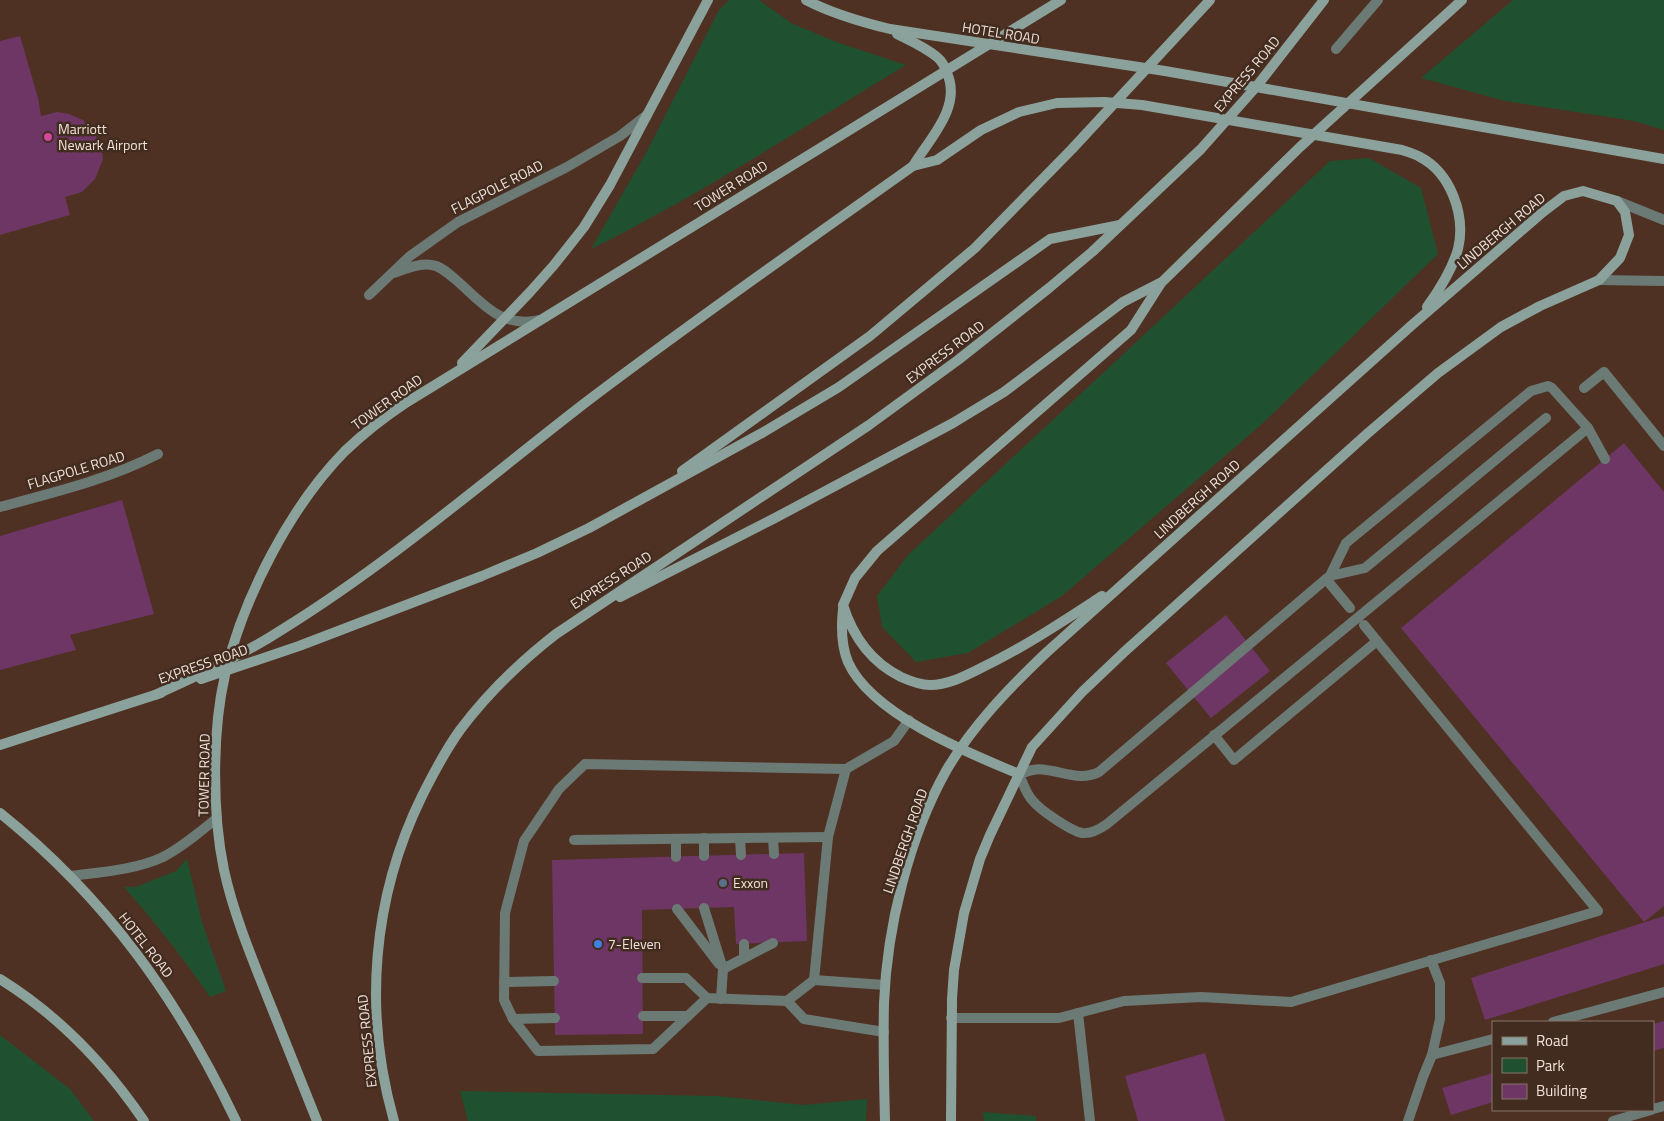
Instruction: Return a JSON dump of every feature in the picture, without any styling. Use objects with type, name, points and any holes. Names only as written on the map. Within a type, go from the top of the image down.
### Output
[{"type":"street","points":[[451,374],[506,319],[554,266],[584,227],[610,186],[708,0]]},
{"type":"street","name":"HOTEL ROAD","points":[[806,0],[855,21],[890,29],[1195,76],[1664,159]]},
{"type":"street","name":"TOWER ROAD","points":[[317,1121],[240,926],[224,870],[217,818],[216,756],[225,675],[245,616],[267,563],[313,489],[344,453],[382,418],[1061,0]]},
{"type":"street","points":[[642,499],[870,336],[976,248],[1072,150],[1210,0]]},
{"type":"street","name":"EXPRESS ROAD","points":[[394,1121],[383,1074],[376,1020],[376,966],[383,909],[396,858],[405,832],[443,756],[458,732],[475,711],[533,652],[577,619],[824,456],[921,388],[1009,322],[1092,252],[1201,150],[1256,87],[1324,0]]},
{"type":"street","points":[[1019,774],[960,749],[909,720],[872,693],[856,675],[848,663],[842,638],[843,605],[855,578],[877,551],[1131,330],[1161,283],[1300,147],[1462,0]]},
{"type":"street","points":[[890,29],[938,58],[951,82],[950,101],[946,115],[913,166]]},
{"type":"street","points":[[155,695],[243,652],[305,615],[396,551],[666,341],[913,166],[937,160],[982,130],[1019,112],[1057,104],[1083,102],[1142,105],[1402,150],[1422,158],[1443,176],[1450,189],[1455,203],[1460,232],[1458,247],[1447,276],[1438,292],[1412,325]]},
{"type":"street","name":"LINDBERGH ROAD","points":[[885,1121],[885,986],[894,920],[908,864],[927,811],[960,749],[1025,672],[1412,325],[1543,212],[1564,196],[1583,191],[1617,201]]},
{"type":"street","points":[[950,1116],[951,1018],[954,970],[964,913],[990,835],[1032,747],[1101,673],[1368,432],[1438,373],[1501,327],[1540,306],[1599,280],[1620,258],[1629,235],[1625,212],[1617,201]]},
{"type":"street","name":"EXPRESS ROAD","points":[[0,744],[155,695],[299,646],[519,561],[589,528],[762,433],[839,387],[1050,239],[1121,224]]},
{"type":"street","points":[[577,619],[775,518],[953,423],[1004,392],[1123,302],[1161,283]]},
{"type":"street","points":[[843,605],[859,641],[877,662],[890,671],[917,684],[930,685],[958,679],[1015,651],[1130,578]]},
{"type":"street","name":"HOTEL ROAD","points":[[0,813],[36,842],[71,876],[138,955],[161,986],[211,1070],[236,1121]]},
{"type":"street","points":[[0,979],[32,1002],[80,1043],[114,1080],[144,1121]]},
{"type":"lane","points":[[1336,49],[1378,0]]},
{"type":"lane","name":"FLAGPOLE ROAD","points":[[369,295],[410,256],[458,222],[567,167],[620,136],[647,115]]},
{"type":"lane","points":[[1617,201],[1664,220]]},
{"type":"lane","points":[[391,274],[415,266],[432,265],[447,272],[486,307],[506,319],[518,323],[541,320]]},
{"type":"lane","points":[[1599,280],[1664,281]]},
{"type":"lane","points":[[1584,388],[1604,372],[1664,446]]},
{"type":"lane","points":[[1588,428],[1107,824],[1091,832],[1082,833],[1075,831],[1041,810],[1032,800],[1019,774],[1044,769],[1071,776],[1091,776],[1099,772],[1328,577],[1346,543],[1522,397],[1540,387],[1548,386],[1552,388],[1580,417],[1588,428],[1605,459]]},
{"type":"lane","points":[[1328,577],[1365,568],[1546,418]]},
{"type":"lane","name":"FLAGPOLE ROAD","points":[[0,507],[108,477],[158,454]]},
{"type":"lane","points":[[1328,577],[1350,608]]},
{"type":"lane","points":[[951,1018],[1059,1018],[1124,1001],[1192,998],[1291,1002],[1598,911],[1364,625]]},
{"type":"lane","points":[[1214,735],[1234,760],[1377,641]]},
{"type":"lane","points":[[706,998],[653,1049],[644,1050],[538,1052],[514,1019],[504,1000],[505,913],[524,841],[559,789],[585,764],[846,768],[894,741],[909,720]]},
{"type":"lane","points":[[814,980],[828,837],[846,768]]},
{"type":"lane","points":[[71,876],[138,866],[162,857],[217,818]]},
{"type":"lane","points":[[574,840],[828,837]]},
{"type":"lane","points":[[704,838],[704,856]]},
{"type":"lane","points":[[740,838],[741,855]]},
{"type":"lane","points":[[773,838],[774,854]]},
{"type":"lane","points":[[676,839],[676,857]]},
{"type":"lane","points":[[704,908],[722,969],[721,999]]},
{"type":"lane","points":[[677,909],[722,969]]},
{"type":"lane","points":[[722,969],[773,942]]},
{"type":"lane","points":[[744,944],[744,957]]},
{"type":"lane","points":[[1408,1121],[1422,1077],[1432,1055],[1440,1019],[1440,984],[1431,960]]},
{"type":"lane","points":[[642,978],[686,978],[706,998],[721,999],[787,1001],[814,980],[885,986]]},
{"type":"lane","points":[[504,982],[554,981]]},
{"type":"lane","points":[[1557,1021],[1664,992]]},
{"type":"lane","points":[[787,1001],[804,1019],[884,1032]]},
{"type":"lane","points":[[1078,1013],[1090,1121]]},
{"type":"lane","points":[[643,1016],[688,1016]]},
{"type":"lane","points":[[514,1019],[555,1018]]},
{"type":"lane","points":[[1432,1055],[1492,1039]]},
{"type":"lane","points":[[1613,1121],[1648,1111]]},
{"type":"shaded area","points":[[0,0],[1664,0],[1664,1121],[0,1121]]},
{"type":"green space","points":[[729,0],[759,0],[791,23],[839,43],[906,65],[711,184],[591,249],[646,153],[719,10]]},
{"type":"green space","points":[[1513,0],[1664,0],[1664,130],[1634,121],[1505,101],[1421,78]]},
{"type":"green space","points":[[1369,158],[1421,188],[1438,254],[1262,424],[1062,596],[968,653],[916,662],[882,627],[877,596],[908,555],[1330,161]]},
{"type":"green space","points":[[187,859],[202,922],[226,991],[210,997],[147,913],[124,887],[136,887],[176,871]]},
{"type":"green space","points":[[0,1035],[70,1089],[94,1121],[0,1121]]},
{"type":"green space","points":[[460,1091],[717,1096],[804,1105],[867,1099],[866,1121],[468,1121]]},
{"type":"green space","points":[[983,1112],[1036,1116],[1036,1121],[984,1121]]},
{"type":"building","name":"Marriott Newark Airport","points":[[20,36],[38,98],[41,116],[57,112],[69,114],[83,120],[93,130],[100,143],[103,159],[95,179],[82,192],[65,197],[70,215],[0,235],[0,41]]},
{"type":"building","points":[[1624,443],[1664,492],[1664,906],[1644,922],[1401,628]]},
{"type":"building","points":[[122,500],[154,614],[70,635],[76,650],[0,670],[0,536]]},
{"type":"building","points":[[1226,615],[1270,671],[1211,718],[1166,663]]},
{"type":"building","points":[[804,853],[807,941],[736,944],[734,907],[642,910],[643,1034],[555,1035],[552,860]]},
{"type":"building","points":[[1664,916],[1664,964],[1485,1020],[1471,978]]},
{"type":"building","points":[[1664,1021],[1664,1048],[1654,1051],[1654,1024]]},
{"type":"building","points":[[1205,1053],[1225,1121],[1138,1121],[1125,1076]]},
{"type":"building","points":[[1492,1073],[1492,1102],[1451,1115],[1442,1088]]},
{"type":"place","name":"Marriott Newark Airport","points":[[48,137]]},
{"type":"place","name":"Exxon","points":[[723,883]]},
{"type":"place","name":"7-Eleven","points":[[598,944]]}]
